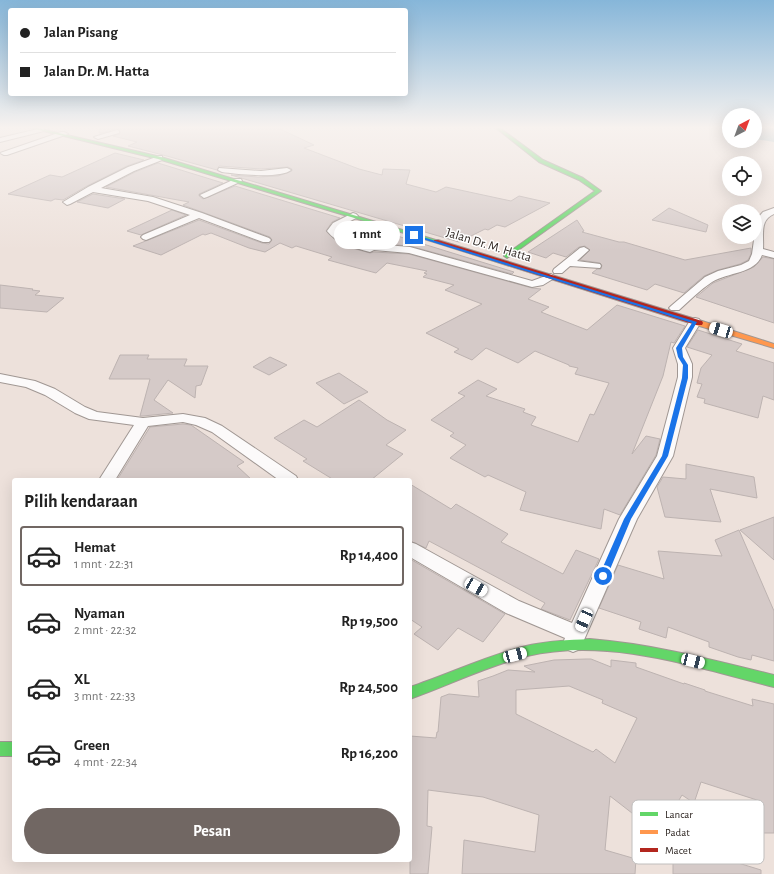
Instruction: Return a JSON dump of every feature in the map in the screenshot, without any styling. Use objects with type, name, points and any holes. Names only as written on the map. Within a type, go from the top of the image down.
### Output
[{"type":"main road","name":"Jalan Dr. M. Hatta","points":[[197,169],[353,216],[774,337]]},
{"type":"main road","name":"Jalan Dr. M. Hatta","points":[[217,169],[507,256],[695,322],[774,346]]},
{"type":"main road","points":[[507,256],[595,194],[585,182],[557,169]]},
{"type":"main road","points":[[412,692],[428,688],[478,665],[575,639],[619,645],[774,681]]},
{"type":"main road","points":[[0,749],[12,749]]},
{"type":"street","points":[[67,202],[132,169]]},
{"type":"street","points":[[222,170],[261,173],[288,170]]},
{"type":"street","points":[[204,195],[238,181]]},
{"type":"street","points":[[91,189],[150,199],[266,240]]},
{"type":"street","points":[[675,308],[707,280],[726,271],[749,266],[755,260],[760,220],[765,214],[774,210]]},
{"type":"street","points":[[146,237],[198,215]]},
{"type":"street","points":[[353,216],[336,225],[332,231],[341,238],[388,254],[387,257]]},
{"type":"street","points":[[361,246],[410,250],[532,284],[539,283],[555,274],[584,250]]},
{"type":"street","points":[[757,251],[774,255]]},
{"type":"street","points":[[568,263],[596,266]]},
{"type":"street","points":[[412,550],[524,613],[556,627],[575,639],[628,519],[665,456],[685,378],[685,365],[684,361],[680,357],[679,348],[695,322]]},
{"type":"street","points":[[0,378],[30,384],[50,392],[80,410],[94,416],[143,422],[183,418],[200,421],[217,429],[287,478]]},
{"type":"street","points":[[108,478],[143,422]]},
{"type":"building","points":[[80,169],[121,169],[63,200],[55,199],[51,201],[8,194],[50,175],[62,177]]},
{"type":"building","points":[[143,169],[177,169],[223,183],[199,194],[199,196],[203,199],[235,186],[340,218],[332,222],[326,231],[335,240],[352,248],[370,253],[409,254],[532,288],[541,289],[528,299],[549,307],[541,312],[587,330],[617,305],[685,326],[674,343],[671,342],[663,376],[632,454],[646,436],[660,439],[656,455],[620,515],[604,509],[601,529],[520,510],[526,492],[488,475],[485,477],[450,458],[466,445],[450,436],[454,433],[431,420],[465,396],[458,393],[478,380],[497,389],[486,396],[525,409],[523,412],[536,417],[531,425],[578,442],[590,414],[594,415],[609,383],[575,374],[578,368],[569,366],[535,351],[518,363],[486,348],[472,360],[454,352],[459,349],[426,333],[482,304],[445,290],[454,285],[423,277],[427,274],[424,273],[427,271],[387,263],[376,273],[328,260],[332,257],[296,246],[292,248],[280,243],[265,252],[249,248],[211,233],[205,235],[203,234],[161,255],[133,246],[199,220],[262,243],[269,244],[272,240],[270,237],[183,205],[189,202],[106,187]]},
{"type":"building","points":[[292,169],[358,169],[382,175],[383,169],[410,170],[406,184],[436,192],[446,187],[511,201],[519,196],[550,203],[505,227],[497,225],[488,230],[485,229],[459,242],[231,175],[258,177],[278,176],[292,171]]},
{"type":"building","points":[[93,194],[125,199],[108,208],[77,202]]},
{"type":"building","points":[[669,208],[708,225],[706,232],[652,220]]},
{"type":"building","points":[[172,210],[186,215],[141,235],[127,231]]},
{"type":"building","points":[[577,220],[584,231],[582,232],[624,242],[685,260],[751,248],[751,254],[748,260],[740,264],[718,270],[704,276],[684,293],[655,284],[647,290],[592,273],[597,269],[601,269],[602,265],[600,263],[580,260],[590,250],[585,246],[579,247],[566,257],[553,253],[546,258],[528,252]]},
{"type":"building","points":[[352,222],[514,272],[512,274],[410,246],[361,242],[348,237],[339,231],[340,228]]},
{"type":"building","points":[[763,257],[774,259],[774,323],[696,297],[713,283],[754,267]]},
{"type":"building","points":[[0,285],[40,291],[35,295],[64,298],[47,312],[0,308]]},
{"type":"building","points":[[698,330],[742,344],[736,351],[774,363],[774,400],[763,396],[758,418],[704,403],[705,399],[697,397],[702,384],[697,383],[701,368],[712,355],[687,347]]},
{"type":"building","points":[[120,355],[149,355],[147,359],[187,359],[184,366],[208,366],[201,385],[196,386],[195,398],[168,380],[154,400],[173,413],[140,416],[150,379],[109,379]]},
{"type":"building","points":[[270,357],[287,365],[269,375],[253,367]]},
{"type":"building","points":[[339,373],[368,392],[344,404],[316,383]]},
{"type":"building","points":[[359,400],[387,420],[406,430],[386,445],[403,454],[373,478],[331,478],[303,461],[307,459],[274,438],[304,420],[317,427]]},
{"type":"building","points":[[183,424],[191,425],[244,462],[237,466],[250,478],[118,478],[150,427]]},
{"type":"building","points":[[686,464],[754,477],[757,498],[710,489],[721,522],[665,517],[657,487],[663,477],[686,479]]},
{"type":"building","points":[[412,485],[451,509],[456,504],[508,534],[501,542],[563,574],[576,550],[599,559],[570,620],[541,609],[545,603],[429,541],[426,548],[412,542]]},
{"type":"building","points":[[774,517],[774,560],[740,530]]},
{"type":"building","points":[[739,530],[774,611],[774,661],[752,655],[751,660],[738,657],[709,647],[709,642],[668,627],[666,638],[639,629],[641,622],[599,608],[618,565],[664,579],[658,551],[722,556],[715,540]]},
{"type":"building","points":[[412,560],[505,614],[483,642],[458,628],[438,650],[414,634],[422,627],[412,620]]},
{"type":"building","points":[[591,659],[611,667],[611,660],[636,663],[636,667],[753,706],[752,699],[774,704],[774,833],[764,833],[764,800],[757,800],[701,782],[695,800],[690,800],[682,795],[679,800],[632,800],[632,813],[610,796],[605,850],[632,858],[632,864],[636,864],[635,874],[462,874],[464,840],[535,852],[539,815],[483,797],[428,790],[427,826],[432,827],[428,874],[410,874],[410,862],[412,862],[412,736],[436,738],[438,732],[441,697],[449,694],[479,697],[478,681],[508,670],[535,672],[524,666],[554,660]],"holes":[[[569,686],[603,700],[602,703],[637,718],[615,763],[596,749],[593,752],[516,714],[516,690]]]},
{"type":"building","points":[[673,864],[741,864],[761,870],[761,874],[673,874]]},
{"type":"traffic: fast","points":[[195,169],[436,241]]},
{"type":"traffic: fast","points":[[507,256],[598,191],[581,179],[558,169]]},
{"type":"traffic: fast","points":[[412,692],[483,665],[527,651],[558,646],[590,645],[651,651],[774,681]]},
{"type":"traffic: fast","points":[[0,749],[12,749]]},
{"type":"traffic: slow","points":[[699,323],[774,346]]},
{"type":"traffic: jam","points":[[436,241],[699,323]]},
{"type":"route","points":[[414,235],[695,322],[679,348],[680,357],[684,361],[685,365],[685,378],[665,456],[628,519],[603,576]]}]
